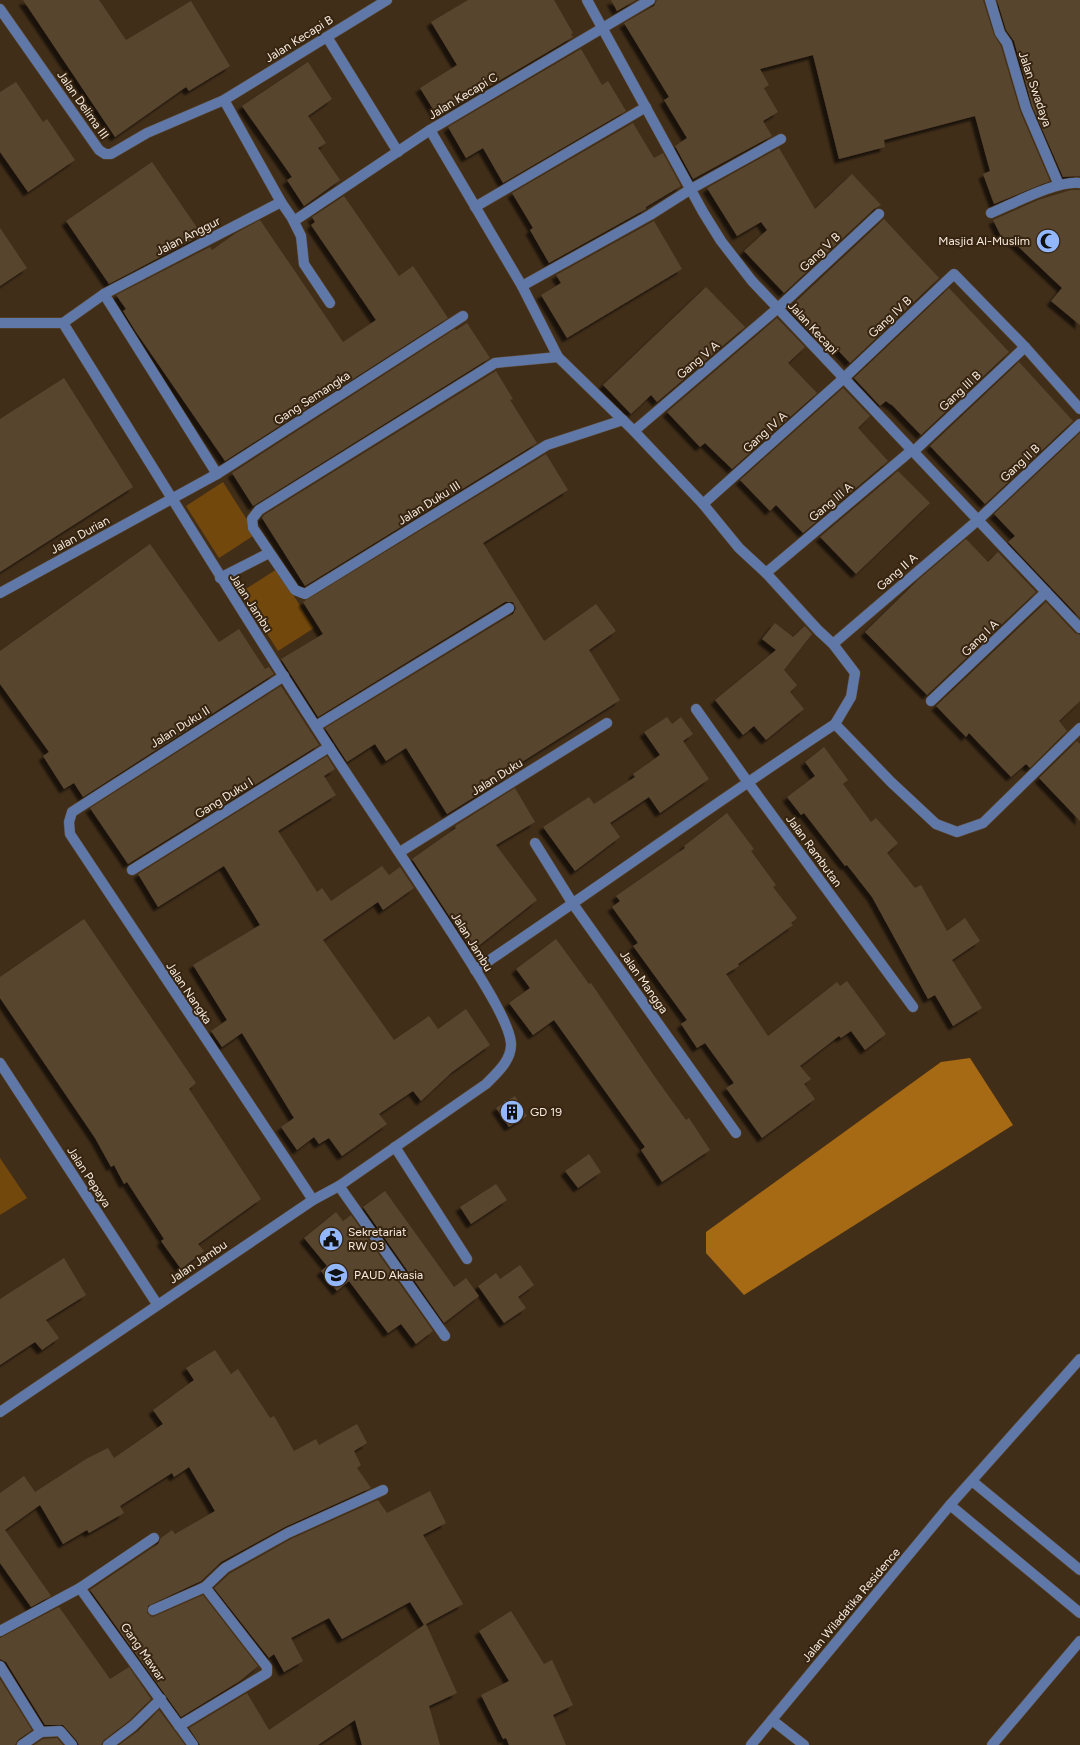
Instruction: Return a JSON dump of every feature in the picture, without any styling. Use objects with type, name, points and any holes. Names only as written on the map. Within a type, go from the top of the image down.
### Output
[{"type":"street","name":"Jalan Kecapi B","points":[[224,100],[387,0]]},
{"type":"street","name":"Jalan Kecapi","points":[[588,0],[721,241],[752,281],[1080,628]]},
{"type":"street","name":"Jalan Kecapi C","points":[[294,221],[430,130],[650,0]]},
{"type":"street","name":"Jalan Swadaya","points":[[990,0],[1000,33],[1007,44],[1026,108],[1059,185]]},
{"type":"street","name":"Jalan Delima III","points":[[0,9],[99,150],[105,154],[111,154],[148,133],[224,100]]},
{"type":"street","points":[[327,37],[398,152]]},
{"type":"street","points":[[224,100],[281,202],[294,221],[301,236],[304,264],[330,304]]},
{"type":"street","points":[[475,207],[646,107]]},
{"type":"street","points":[[430,130],[522,286],[558,357],[634,431],[702,504],[739,548],[766,573],[833,644],[855,673],[852,697],[834,724],[475,970]]},
{"type":"street","points":[[522,286],[781,139]]},
{"type":"street","points":[[991,213],[1059,185],[1073,182],[1080,183]]},
{"type":"street","name":"Jalan Anggur","points":[[63,323],[104,294],[281,202]]},
{"type":"street","name":"Gang V B","points":[[778,308],[879,214]]},
{"type":"street","name":"Gang IV B","points":[[844,378],[954,274],[1025,348]]},
{"type":"street","points":[[104,294],[217,474]]},
{"type":"street","name":"Gang V A","points":[[634,431],[778,308]]},
{"type":"street","name":"Gang Semangka","points":[[173,498],[217,474],[463,316]]},
{"type":"street","points":[[0,323],[63,323]]},
{"type":"street","name":"Jalan Jambu","points":[[0,1412],[313,1200],[339,1186],[486,1084],[504,1065],[511,1044],[500,1013],[475,970],[220,578],[173,498],[63,323]]},
{"type":"street","points":[[1025,348],[1080,409]]},
{"type":"street","name":"Gang III B","points":[[912,451],[1025,348]]},
{"type":"street","name":"Jalan Duku III","points":[[558,357],[495,364],[259,510],[252,519],[253,528],[295,590],[306,594],[547,445],[623,420]]},
{"type":"street","name":"Gang IV A","points":[[702,504],[844,378]]},
{"type":"street","name":"Gang II B","points":[[978,520],[1080,424]]},
{"type":"street","name":"Gang III A","points":[[766,573],[912,451]]},
{"type":"street","name":"Jalan Durian","points":[[0,593],[173,498]]},
{"type":"street","name":"Gang II A","points":[[833,644],[978,520]]},
{"type":"street","points":[[220,578],[269,553]]},
{"type":"street","name":"Gang I A","points":[[931,701],[1046,592]]},
{"type":"street","points":[[316,726],[509,608]]},
{"type":"street","name":"Jalan Duku II","points":[[89,800],[284,676]]},
{"type":"street","name":"Jalan Rambutan","points":[[696,709],[913,1007]]},
{"type":"street","name":"Jalan Duku","points":[[400,852],[607,723]]},
{"type":"street","points":[[834,724],[891,782],[936,824],[957,832],[982,822],[1080,728]]},
{"type":"street","name":"Gang Duku I","points":[[132,870],[329,747]]},
{"type":"street","name":"Jalan Nangka","points":[[89,800],[72,812],[69,822],[70,834],[77,847],[313,1200]]},
{"type":"street","name":"Jalan Mangga","points":[[535,843],[573,904],[736,1133]]},
{"type":"street","name":"Jalan Pepaya","points":[[0,1063],[157,1304]]},
{"type":"street","points":[[395,1147],[467,1259]]},
{"type":"street","points":[[339,1186],[445,1336]]},
{"type":"street","name":"Jalan Wiladatika Residence","points":[[751,1745],[950,1505],[1080,1358]]},
{"type":"street","points":[[972,1481],[1080,1570]]},
{"type":"street","points":[[153,1610],[205,1587],[225,1568],[288,1533],[383,1490]]},
{"type":"street","points":[[950,1505],[1080,1613]]},
{"type":"street","points":[[0,1631],[80,1588],[154,1538]]},
{"type":"street","points":[[179,1726],[268,1673],[266,1667],[205,1587]]},
{"type":"street","name":"Gang Mawar","points":[[80,1588],[161,1699],[134,1726],[108,1745]]},
{"type":"street","points":[[992,1745],[1080,1642]]},
{"type":"street","points":[[0,1666],[41,1732]]},
{"type":"street","points":[[161,1699],[193,1745]]},
{"type":"street","points":[[772,1720],[804,1745]]},
{"type":"street","points":[[22,1745],[41,1732],[60,1731],[72,1745]]},
{"type":"shaded area","points":[[223,482],[256,534],[219,558],[186,506]]},
{"type":"shaded area","points":[[277,569],[314,628],[278,651],[241,592]]},
{"type":"shaded area","points":[[970,1058],[1013,1125],[744,1295],[706,1253],[706,1232],[941,1062]]},
{"type":"shaded area","points":[[0,1158],[27,1198],[0,1215]]},
{"type":"building","points":[[23,0],[99,0],[126,40],[191,1],[230,66],[189,91],[186,87],[115,137]]},
{"type":"building","points":[[468,0],[554,0],[573,33],[571,34],[573,37],[441,115],[439,113],[436,114],[420,88],[457,65],[431,22]]},
{"type":"building","points":[[611,0],[636,0],[617,11]]},
{"type":"building","points":[[657,0],[983,0],[994,35],[1001,46],[1020,111],[1050,181],[994,204],[983,174],[990,171],[975,116],[884,140],[885,147],[839,159],[813,55],[760,69],[769,85],[764,88],[778,112],[763,121],[772,136],[693,179],[675,146],[687,138],[664,100],[669,97],[624,23],[654,6]]},
{"type":"building","points":[[997,0],[1080,0],[1080,176],[1063,177],[1032,106],[1014,41],[1006,30]]},
{"type":"building","points":[[581,49],[602,85],[608,81],[626,111],[503,183],[483,148],[466,158],[448,127]]},
{"type":"building","points":[[308,62],[332,99],[308,116],[326,143],[318,148],[340,180],[304,206],[287,180],[292,177],[242,106]]},
{"type":"building","points":[[16,82],[43,122],[47,119],[75,160],[28,192],[0,152],[0,92]]},
{"type":"building","points":[[633,123],[654,158],[663,153],[681,186],[646,207],[646,209],[549,263],[530,230],[533,228],[512,193]]},
{"type":"building","points":[[779,148],[815,209],[852,174],[881,205],[874,209],[784,293],[744,251],[767,230],[761,222],[737,236],[707,188]]},
{"type":"building","points":[[152,162],[202,235],[109,284],[66,221]]},
{"type":"building","points":[[1071,190],[1080,190],[1080,325],[1051,301],[1062,288],[1008,237],[1003,240],[993,220],[1038,200]]},
{"type":"building","points":[[344,196],[399,276],[413,266],[448,318],[225,461],[136,332],[123,311],[126,309],[116,295],[210,247],[212,250],[236,233],[260,220],[343,342],[376,320],[311,225],[315,222],[312,217]]},
{"type":"building","points":[[884,219],[939,278],[850,363],[821,332],[815,338],[788,309]]},
{"type":"building","points":[[654,221],[682,269],[567,338],[541,295],[561,283],[556,275]]},
{"type":"building","points":[[0,228],[27,268],[0,286]]},
{"type":"building","points":[[706,287],[745,327],[657,402],[651,395],[631,414],[603,385]]},
{"type":"building","points":[[949,288],[1009,352],[921,435],[891,404],[886,401],[880,406],[854,378]]},
{"type":"building","points":[[777,318],[805,347],[788,363],[817,393],[732,469],[705,443],[700,447],[667,412]]},
{"type":"building","points":[[467,323],[490,358],[253,506],[232,473]]},
{"type":"building","points":[[1019,362],[1073,421],[985,504],[930,446]]},
{"type":"building","points":[[496,371],[513,399],[510,400],[537,443],[305,586],[262,518],[264,515]]},
{"type":"building","points":[[64,378],[133,487],[0,572],[0,419]]},
{"type":"building","points":[[843,388],[870,416],[858,428],[888,461],[803,533],[776,505],[770,511],[740,480]]},
{"type":"building","points":[[1080,433],[1080,618],[1008,542],[1015,536],[994,514]]},
{"type":"building","points":[[546,454],[568,490],[483,543],[544,641],[596,604],[616,631],[589,650],[620,700],[506,772],[508,776],[447,814],[406,748],[386,761],[375,744],[347,762],[325,728],[513,614],[516,608],[513,602],[505,602],[318,717],[281,659],[323,634],[303,602]]},
{"type":"building","points":[[898,471],[930,503],[856,574],[820,537]]},
{"type":"building","points":[[966,539],[988,562],[998,552],[1036,592],[927,695],[865,632],[919,579]]},
{"type":"building","points":[[150,544],[219,642],[239,629],[265,669],[269,667],[274,674],[83,797],[74,783],[64,789],[43,756],[49,752],[0,684],[0,651]]},
{"type":"building","points":[[1046,602],[1075,633],[1080,635],[1080,701],[1059,721],[1067,731],[1030,768],[1026,764],[1011,777],[969,733],[966,737],[936,706]]},
{"type":"building","points":[[775,623],[793,637],[805,626],[812,634],[784,670],[797,685],[790,692],[804,709],[766,740],[754,726],[743,735],[715,700],[776,650],[762,639]]},
{"type":"building","points":[[281,686],[319,745],[128,864],[90,808]]},
{"type":"building","points":[[667,717],[672,724],[681,717],[693,734],[683,741],[709,779],[660,813],[649,797],[610,823],[620,837],[575,871],[543,827],[589,797],[594,804],[635,777],[633,774],[660,755],[644,732]]},
{"type":"building","points":[[1077,741],[1080,744],[1080,821],[1039,778]]},
{"type":"building","points":[[824,747],[848,780],[843,784],[871,822],[876,818],[898,843],[887,853],[915,888],[921,885],[947,931],[965,918],[980,941],[952,960],[982,1008],[953,1026],[935,995],[928,999],[872,897],[804,813],[801,815],[787,797],[815,776],[805,762]]},
{"type":"building","points":[[327,756],[335,769],[324,776],[336,795],[278,831],[317,892],[322,888],[331,901],[382,866],[389,875],[400,867],[414,888],[383,910],[378,902],[323,940],[394,1040],[429,1016],[438,1029],[466,1009],[490,1045],[452,1072],[421,1101],[413,1091],[379,1114],[387,1124],[342,1156],[329,1138],[319,1144],[314,1137],[297,1150],[281,1127],[294,1118],[242,1033],[222,1047],[211,1031],[227,1020],[193,965],[260,925],[224,866],[158,907],[138,874]]},
{"type":"building","points":[[515,788],[535,822],[496,845],[537,900],[472,951],[412,859],[456,828],[455,826]]},
{"type":"building","points":[[727,813],[754,849],[751,851],[776,885],[773,887],[797,918],[791,923],[793,925],[726,974],[768,1036],[837,982],[840,986],[847,981],[886,1034],[865,1050],[851,1031],[841,1038],[839,1036],[800,1066],[811,1079],[804,1084],[815,1099],[762,1138],[726,1088],[734,1083],[705,1043],[697,1048],[681,1024],[687,1020],[633,946],[638,943],[612,907],[620,901],[616,896],[685,848],[684,846]]},
{"type":"building","points":[[84,919],[196,1083],[189,1089],[261,1199],[198,1244],[204,1251],[181,1269],[161,1241],[164,1239],[127,1182],[124,1184],[114,1165],[111,1167],[95,1138],[0,998],[0,977]]},
{"type":"building","points":[[556,939],[589,984],[591,983],[657,1080],[686,1120],[689,1118],[710,1150],[662,1182],[641,1150],[645,1147],[554,1020],[533,1035],[509,1003],[530,988],[516,969]]},
{"type":"building","name":"GD 19","points":[[515,1096],[527,1116],[509,1127],[496,1108]]},
{"type":"building","points":[[589,1154],[601,1172],[578,1188],[565,1171]]},
{"type":"building","points":[[496,1184],[507,1200],[471,1224],[460,1207]]},
{"type":"building","points":[[385,1191],[454,1287],[466,1278],[479,1296],[444,1323],[363,1207]]},
{"type":"building","points":[[336,1212],[343,1221],[351,1215],[433,1331],[416,1344],[401,1324],[388,1333],[349,1281],[337,1291],[321,1271],[327,1266],[304,1238]]},
{"type":"building","points":[[64,1258],[86,1295],[46,1320],[59,1338],[42,1350],[35,1342],[0,1365],[0,1299]]},
{"type":"building","points":[[520,1265],[534,1285],[518,1297],[526,1308],[504,1323],[478,1286],[496,1273],[500,1279]]},
{"type":"building","points":[[215,1350],[231,1374],[238,1369],[270,1418],[274,1416],[294,1451],[316,1439],[319,1445],[357,1424],[367,1443],[354,1451],[361,1465],[357,1468],[371,1488],[285,1527],[221,1562],[201,1581],[148,1606],[147,1613],[152,1617],[203,1595],[258,1666],[240,1681],[181,1717],[90,1590],[158,1544],[161,1538],[172,1530],[175,1534],[215,1511],[189,1467],[174,1477],[172,1473],[120,1506],[124,1513],[89,1533],[87,1530],[63,1544],[40,1505],[5,1530],[51,1596],[31,1607],[0,1563],[0,1493],[24,1476],[35,1492],[86,1459],[108,1448],[114,1458],[163,1424],[153,1410],[194,1380],[186,1368]]},
{"type":"building","points":[[430,1491],[446,1523],[423,1535],[463,1604],[426,1624],[457,1693],[429,1706],[440,1745],[362,1745],[355,1720],[318,1745],[200,1745],[189,1728],[247,1693],[269,1730],[424,1625],[410,1602],[342,1639],[329,1618],[291,1638],[303,1661],[284,1672],[274,1654],[269,1658],[214,1588],[229,1574],[291,1539],[378,1500],[387,1513]]},
{"type":"building","points":[[59,1607],[110,1679],[129,1667],[151,1699],[129,1721],[104,1740],[101,1745],[79,1745],[63,1725],[45,1725],[6,1662],[0,1659],[0,1638]]},
{"type":"building","points":[[511,1611],[544,1664],[552,1660],[573,1705],[553,1715],[566,1745],[509,1745],[506,1738],[503,1739],[481,1695],[509,1681],[479,1631]]},
{"type":"building","points":[[0,1679],[32,1730],[18,1740],[15,1745],[0,1745]]},
{"type":"building","points":[[159,1710],[185,1745],[119,1745],[138,1731]]},
{"type":"building","points":[[57,1738],[63,1745],[34,1745],[43,1739]]},
{"type":"place","name":"Masjid Al-Muslim","points":[[1048,241]]},
{"type":"place","name":"GD 19","points":[[512,1112]]},
{"type":"place","name":"Sekretariat RW 03","points":[[331,1239]]},
{"type":"place","name":"PAUD Akasia","points":[[336,1275]]}]
